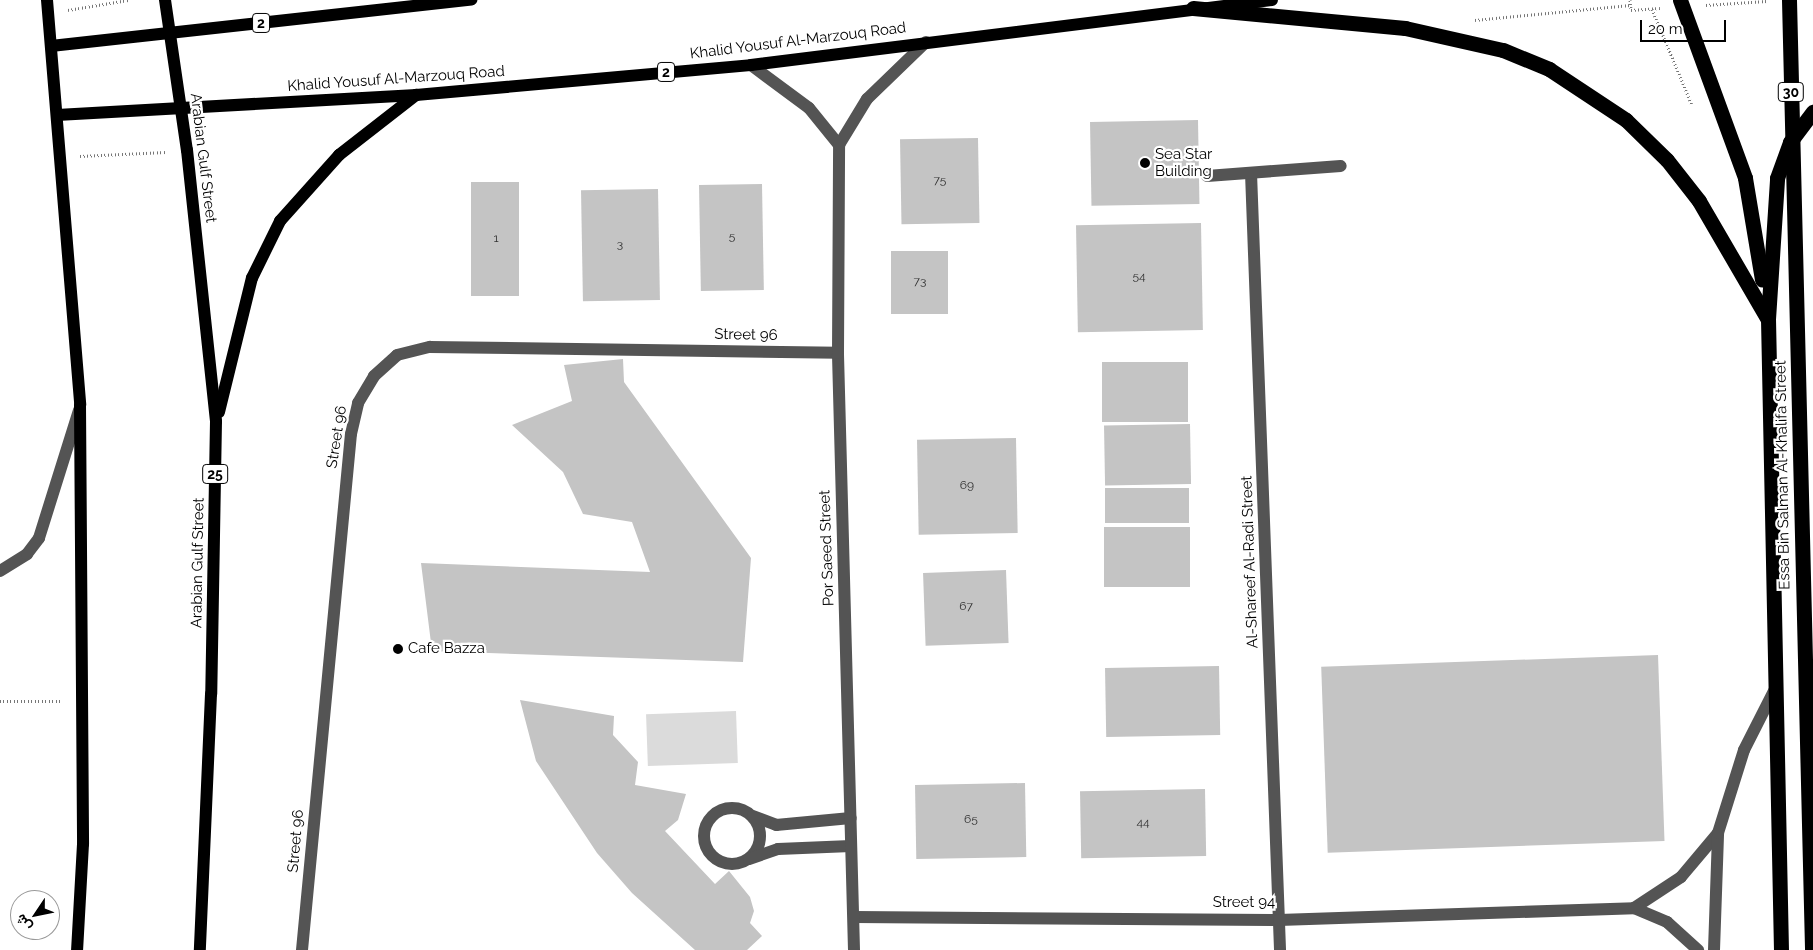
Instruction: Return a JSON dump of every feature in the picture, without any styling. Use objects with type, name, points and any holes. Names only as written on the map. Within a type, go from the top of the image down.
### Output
[{"type":"highway","points":[[1680,0],[1745,178],[1768,319]]},
{"type":"highway","name":"Essa Bin Salman Al-Khalifa Street","points":[[1789,0],[1812,950]]},
{"type":"highway","points":[[1192,8],[1406,28],[1503,50],[1549,69],[1619,115],[1667,160],[1700,200],[1768,319]]},
{"type":"highway","points":[[1782,950],[1768,319],[1777,178],[1790,142],[1813,112]]},
{"type":"main road","name":"Arabian Gulf Street","points":[[165,0],[168,34],[187,150],[216,421],[211,694],[200,950]]},
{"type":"main road","name":"2","points":[[51,46],[471,0]]},
{"type":"main road","name":"Khalid Yousuf Al-Marzouq Road","points":[[57,115],[181,110],[416,95],[751,65],[1192,8],[1272,0]]},
{"type":"main road","points":[[48,6],[62,157],[80,405],[83,701],[76,950]]},
{"type":"main road","points":[[216,421],[248,293],[280,221],[339,155],[416,95]]},
{"type":"street","points":[[751,65],[809,108],[839,145],[867,99],[926,42]]},
{"type":"street","name":"Por Saeed Street","points":[[839,145],[838,353],[854,950]]},
{"type":"street","points":[[1207,176],[1341,166]]},
{"type":"street","name":"Al-Shareef Al-Radi Street","points":[[1251,173],[1280,950]]},
{"type":"street","name":"Street 96","points":[[302,950],[351,434],[358,403],[374,376],[397,355],[430,348],[838,353]]},
{"type":"street","points":[[0,570],[27,554],[38,538],[80,405]]},
{"type":"street","points":[[1714,950],[1718,833],[1744,750],[1777,685]]},
{"type":"street","points":[[851,818],[776,825],[733,807],[723,809],[707,822],[704,832],[707,848],[717,860],[732,864],[778,849],[851,846]]},
{"type":"street","points":[[747,860],[761,834],[752,816]]},
{"type":"street","points":[[1634,908],[1681,877],[1718,833]]},
{"type":"street","name":"Street 94","points":[[854,917],[1280,920],[1634,908],[1667,922],[1698,950]]},
{"type":"path","points":[[48,6],[128,0]]},
{"type":"path","points":[[1482,27],[1466,20],[1630,5]]},
{"type":"path","points":[[1652,9],[1697,114]]},
{"type":"path","points":[[62,157],[187,150]]},
{"type":"path","points":[[0,701],[83,701]]},
{"type":"shaded area","points":[[736,711],[738,763],[648,766],[646,714]]},
{"type":"building","name":"Sea Star Building","points":[[1198,120],[1199,204],[1091,206],[1090,122]]},
{"type":"building","points":[[978,138],[979,223],[901,224],[900,139]]},
{"type":"building","points":[[471,182],[519,182],[519,296],[471,296]]},
{"type":"building","points":[[762,184],[764,290],[701,291],[699,185]]},
{"type":"building","points":[[658,189],[660,300],[583,301],[581,190]]},
{"type":"building","points":[[1201,223],[1203,330],[1078,332],[1076,225]]},
{"type":"building","points":[[891,251],[948,251],[948,314],[891,314]]},
{"type":"building","points":[[623,359],[624,382],[751,558],[743,662],[432,651],[421,563],[650,572],[632,522],[583,514],[563,472],[512,425],[572,401],[564,365]]},
{"type":"building","points":[[1102,362],[1188,362],[1188,422],[1102,422]]},
{"type":"building","points":[[1190,424],[1191,484],[1105,485],[1104,426]]},
{"type":"building","points":[[1016,438],[1018,533],[919,535],[917,440]]},
{"type":"building","points":[[1105,488],[1189,488],[1189,523],[1105,523]]},
{"type":"building","points":[[1104,527],[1190,527],[1190,587],[1104,587]]},
{"type":"building","points":[[1006,570],[1009,643],[926,646],[923,573]]},
{"type":"building","points":[[1658,655],[1664,841],[1328,853],[1321,667]]},
{"type":"building","points":[[1219,666],[1220,735],[1106,737],[1105,668]]},
{"type":"building","points":[[520,700],[614,716],[613,735],[638,762],[635,785],[686,794],[678,820],[665,831],[715,884],[729,871],[750,897],[754,911],[750,923],[762,936],[747,950],[695,950],[632,893],[597,853],[536,761]]},
{"type":"building","points":[[1025,783],[1026,857],[916,859],[915,785]]},
{"type":"building","points":[[1205,789],[1206,856],[1081,858],[1080,791]]},
{"type":"place","name":"Sea Star Building","points":[[1145,163]]},
{"type":"place","name":"Cafe Bazza","points":[[398,649]]}]
